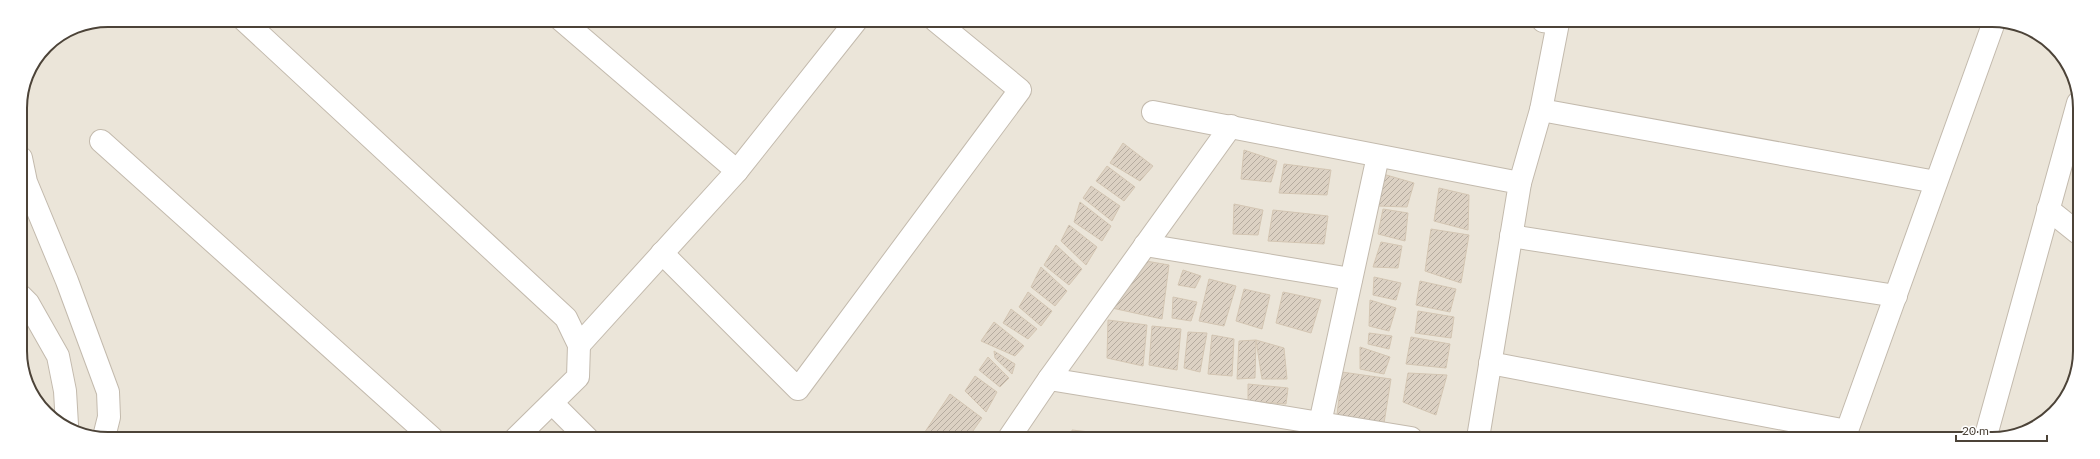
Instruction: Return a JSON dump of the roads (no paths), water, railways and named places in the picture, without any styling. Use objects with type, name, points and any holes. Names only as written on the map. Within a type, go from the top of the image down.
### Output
[{"type":"street","points":[[252,27],[566,318],[579,345],[578,377],[522,432]]},
{"type":"street","points":[[570,27],[737,171]]},
{"type":"street","points":[[579,345],[737,171],[851,27]]},
{"type":"street","points":[[662,253],[798,389],[1020,90],[943,27]]},
{"type":"street","points":[[1479,432],[1520,183],[1541,110],[1557,27]]},
{"type":"street","points":[[1846,432],[1992,27]]},
{"type":"street","points":[[1541,110],[1936,182]]},
{"type":"street","points":[[1153,112],[1520,183]]},
{"type":"street","points":[[1987,432],[2073,121]]},
{"type":"street","points":[[1013,432],[1049,379],[1231,126]]},
{"type":"street","points":[[101,141],[425,432]]},
{"type":"street","points":[[1318,431],[1378,156]]},
{"type":"street","points":[[27,190],[67,281],[108,392],[109,417],[105,432]]},
{"type":"street","points":[[2048,209],[2073,229]]},
{"type":"street","points":[[1511,236],[1896,296]]},
{"type":"street","points":[[1145,245],[1351,278]]},
{"type":"street","points":[[27,302],[58,356],[65,391],[67,421]]},
{"type":"street","points":[[1490,363],[1830,432]]},
{"type":"street","points":[[1049,379],[1318,431],[1331,432]]},
{"type":"street","points":[[552,403],[576,432]]}]
